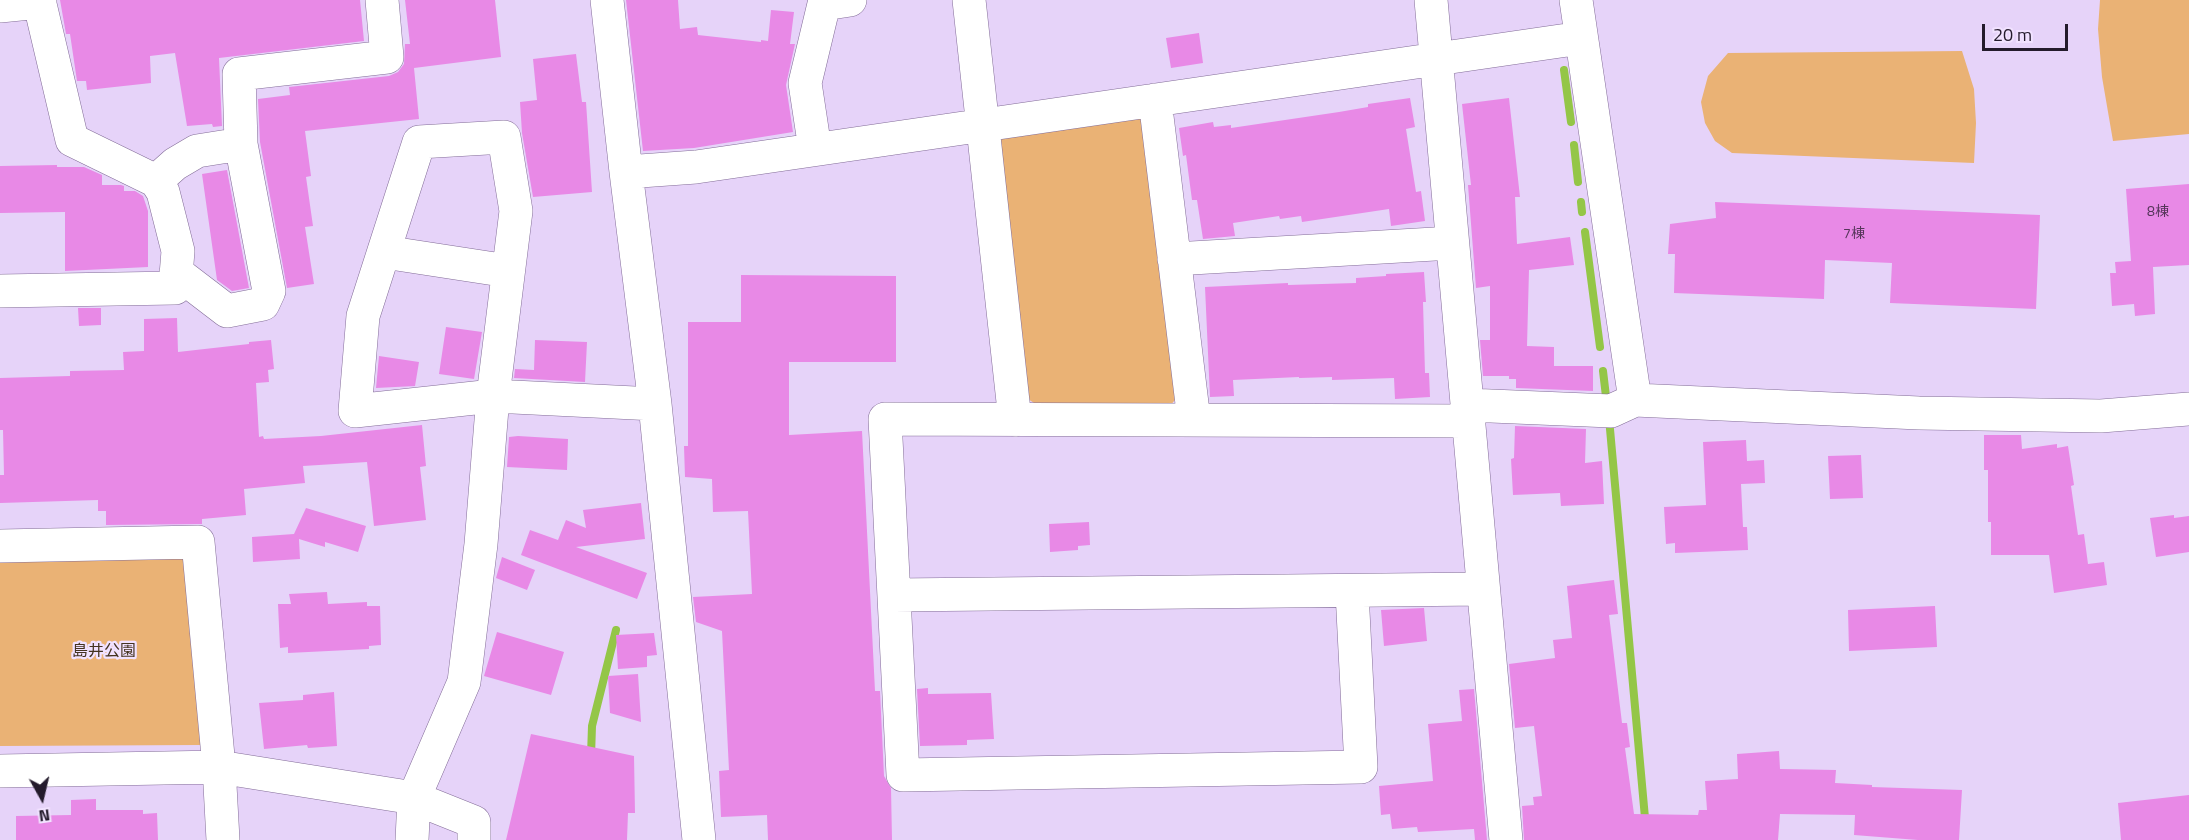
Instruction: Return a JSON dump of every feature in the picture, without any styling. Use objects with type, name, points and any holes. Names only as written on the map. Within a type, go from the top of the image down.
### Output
[{"type":"street","points":[[176,272],[228,311],[264,304],[269,291],[241,144],[239,74],[387,57],[382,0]]},
{"type":"street","points":[[607,0],[655,404],[699,840]]},
{"type":"street","points":[[815,149],[805,83],[824,4],[850,0]]},
{"type":"street","points":[[969,0],[1015,420]]},
{"type":"street","points":[[1431,0],[1506,840]]},
{"type":"street","points":[[1576,0],[1635,400]]},
{"type":"street","points":[[0,6],[40,1],[72,140],[156,181],[163,192],[178,251],[175,288],[0,291]]},
{"type":"street","points":[[626,172],[696,167],[1581,38]]},
{"type":"street","points":[[1155,100],[1194,420]]},
{"type":"street","points":[[412,840],[414,798],[464,682],[481,544],[493,396],[516,211],[504,137],[419,142],[363,316],[355,411],[493,396],[655,404]]},
{"type":"street","points":[[156,181],[175,164],[197,151],[241,144]]},
{"type":"street","points":[[1174,258],[1452,243]]},
{"type":"street","points":[[384,252],[508,271]]},
{"type":"street","points":[[1352,592],[1361,766],[903,775],[885,419],[1194,420],[1611,411],[1635,400],[1964,414],[2101,416],[2189,409]]},
{"type":"street","points":[[0,546],[198,542],[219,768],[223,840]]},
{"type":"street","points":[[894,595],[1483,590]]},
{"type":"street","points":[[0,771],[219,768],[414,798],[474,822],[474,840]]},
{"type":"green space","points":[[2100,0],[2189,0],[2189,134],[2113,141],[2102,77],[2098,29]]},
{"type":"green space","points":[[1962,51],[1974,89],[1976,123],[1974,163],[1732,153],[1715,141],[1705,123],[1701,102],[1708,76],[1728,53]]},
{"type":"green space","points":[[1137,114],[1147,122],[1180,394],[1169,407],[1037,405],[1028,399],[998,144],[1008,131]]},
{"type":"green space","name":"島井公園","points":[[185,558],[208,737],[200,745],[0,746],[0,559]]},
{"type":"building","points":[[60,0],[360,0],[364,41],[219,58],[222,126],[213,127],[212,124],[187,126],[175,53],[150,56],[151,83],[87,90],[86,81],[77,81],[70,34],[66,34]]},
{"type":"building","points":[[405,0],[495,0],[501,57],[414,68],[419,119],[305,131],[311,176],[306,177],[313,226],[305,227],[314,284],[287,288],[260,142],[258,99],[290,95],[289,87],[389,76],[398,72],[404,64],[405,44],[410,44]]},
{"type":"building","points":[[626,0],[678,0],[680,29],[697,27],[698,35],[761,42],[761,40],[768,41],[771,10],[794,12],[790,44],[795,44],[786,85],[793,132],[694,148],[643,151]]},
{"type":"building","points":[[1199,33],[1203,63],[1171,68],[1166,38]]},
{"type":"building","points":[[576,54],[582,102],[586,102],[592,192],[533,197],[522,133],[520,102],[537,100],[533,59]]},
{"type":"building","points":[[1410,98],[1415,127],[1406,129],[1416,192],[1421,191],[1425,221],[1391,226],[1389,209],[1302,222],[1301,216],[1280,219],[1279,216],[1233,223],[1235,236],[1203,239],[1197,200],[1192,200],[1186,155],[1183,156],[1179,128],[1213,122],[1214,127],[1231,125],[1231,128],[1339,112],[1368,107],[1368,104]]},
{"type":"building","points":[[1509,98],[1520,197],[1515,197],[1517,244],[1570,237],[1574,265],[1529,270],[1527,346],[1554,347],[1554,366],[1593,366],[1593,391],[1516,388],[1516,379],[1509,379],[1509,376],[1483,376],[1480,340],[1490,340],[1490,286],[1476,288],[1468,185],[1471,185],[1462,104]]},
{"type":"building","points":[[57,165],[57,167],[84,167],[102,175],[102,185],[121,185],[124,186],[124,191],[135,191],[143,196],[148,211],[148,267],[65,271],[65,212],[0,213],[0,166]]},
{"type":"building","points":[[227,170],[249,288],[232,291],[217,280],[202,174]]},
{"type":"building","points":[[2189,184],[2189,265],[2153,267],[2155,314],[2135,316],[2134,304],[2112,306],[2110,273],[2116,273],[2115,262],[2131,261],[2126,189]]},
{"type":"building","points":[[1715,202],[2040,215],[2036,309],[1890,303],[1892,263],[1825,260],[1824,299],[1674,293],[1675,254],[1668,254],[1670,224],[1716,218]]},
{"type":"building","points":[[1424,272],[1425,373],[1429,373],[1430,397],[1395,399],[1394,378],[1332,380],[1332,377],[1299,377],[1233,380],[1234,396],[1210,397],[1205,287],[1288,283],[1288,285],[1356,283],[1356,278]]},
{"type":"building","points":[[741,275],[896,276],[896,362],[789,362],[789,435],[862,431],[875,691],[880,691],[884,776],[891,788],[892,840],[768,840],[767,815],[721,817],[719,771],[729,770],[722,631],[696,622],[693,597],[752,594],[748,511],[713,512],[712,479],[685,477],[684,446],[688,446],[688,322],[741,322]]},
{"type":"building","points":[[78,308],[101,308],[101,325],[79,326]]},
{"type":"building","points":[[177,318],[178,352],[271,340],[274,369],[268,370],[269,382],[256,383],[259,437],[263,436],[264,439],[321,436],[422,425],[426,466],[420,467],[426,520],[374,526],[367,462],[303,466],[305,483],[244,489],[246,515],[202,519],[202,524],[106,525],[106,511],[98,511],[98,500],[0,503],[0,475],[4,475],[3,430],[0,430],[0,378],[70,376],[70,371],[124,370],[123,352],[144,351],[144,319]]},
{"type":"building","points":[[446,327],[482,332],[474,379],[439,374]]},
{"type":"building","points":[[535,340],[587,342],[585,382],[514,378],[515,369],[534,370]]},
{"type":"building","points":[[379,356],[419,362],[415,386],[376,388]]},
{"type":"building","points":[[1515,426],[1586,429],[1585,463],[1602,461],[1604,504],[1561,506],[1560,493],[1513,495],[1511,459],[1514,458]]},
{"type":"building","points":[[1984,435],[2021,435],[2022,449],[2057,444],[2057,448],[2068,446],[2078,535],[2084,534],[2088,564],[2104,562],[2107,585],[2054,593],[2049,555],[1991,555],[1991,522],[1988,522],[1988,470],[1984,470]]},
{"type":"building","points":[[509,437],[568,439],[567,470],[507,467]]},
{"type":"building","points":[[1746,440],[1747,461],[1764,460],[1765,483],[1741,484],[1743,527],[1747,527],[1748,550],[1675,553],[1675,543],[1666,544],[1664,507],[1706,505],[1703,442]]},
{"type":"building","points":[[1861,455],[1863,498],[1830,499],[1828,456]]},
{"type":"building","points":[[641,503],[645,539],[576,547],[647,573],[637,599],[521,555],[530,530],[558,540],[566,520],[586,528],[583,510]]},
{"type":"building","points":[[306,508],[366,526],[358,552],[325,542],[325,547],[299,539],[300,559],[253,562],[252,537],[294,534]]},
{"type":"building","points":[[2174,515],[2174,518],[2189,516],[2189,552],[2156,557],[2150,518]]},
{"type":"building","points":[[1089,522],[1090,545],[1078,546],[1078,550],[1050,552],[1049,524]]},
{"type":"building","points":[[502,557],[535,570],[527,590],[496,578]]},
{"type":"building","points":[[1614,580],[1618,614],[1609,615],[1622,723],[1627,723],[1630,747],[1625,748],[1634,814],[1698,815],[1699,810],[1707,810],[1705,781],[1738,779],[1737,754],[1779,751],[1780,769],[1836,770],[1835,783],[1872,785],[1872,787],[1962,790],[1959,840],[1918,840],[1854,835],[1855,815],[1780,814],[1778,840],[1524,840],[1522,806],[1534,805],[1533,797],[1542,796],[1534,726],[1515,728],[1509,664],[1555,658],[1553,640],[1572,638],[1567,586]]},
{"type":"building","points":[[327,592],[328,604],[367,602],[367,606],[380,606],[381,645],[369,646],[369,649],[288,653],[288,647],[280,648],[278,604],[291,604],[289,594]]},
{"type":"building","points":[[1935,606],[1937,647],[1849,651],[1848,610]]},
{"type":"building","points":[[1424,608],[1427,641],[1384,646],[1381,610]]},
{"type":"building","points":[[497,632],[564,652],[551,695],[484,676]]},
{"type":"building","points":[[654,633],[657,655],[647,656],[647,667],[618,669],[616,635]]},
{"type":"building","points":[[638,674],[641,722],[610,713],[608,676]]},
{"type":"building","points":[[928,688],[928,694],[991,693],[994,739],[967,740],[967,745],[920,746],[917,689]]},
{"type":"building","points":[[1474,689],[1487,840],[1475,840],[1474,829],[1418,832],[1417,827],[1392,829],[1390,814],[1381,815],[1379,786],[1433,781],[1428,724],[1462,721],[1459,690]]},
{"type":"building","points":[[334,692],[337,746],[308,748],[307,745],[264,749],[259,703],[303,700],[303,695]]},
{"type":"building","points":[[531,734],[634,756],[635,813],[628,813],[627,840],[506,840]]},
{"type":"building","points":[[2189,795],[2189,840],[2121,840],[2118,803]]},
{"type":"building","points":[[96,799],[96,810],[143,810],[143,814],[157,813],[158,840],[16,840],[16,816],[71,815],[71,800]]},
{"type":"waterway","points":[[1564,70],[1571,122]]},
{"type":"waterway","points":[[1574,145],[1578,182]]},
{"type":"waterway","points":[[1581,202],[1582,212]]},
{"type":"waterway","points":[[1585,232],[1600,347]]},
{"type":"waterway","points":[[1603,371],[1607,405]]},
{"type":"waterway","points":[[1609,418],[1647,840]]},
{"type":"waterway","points":[[591,756],[592,726],[616,630]]}]
